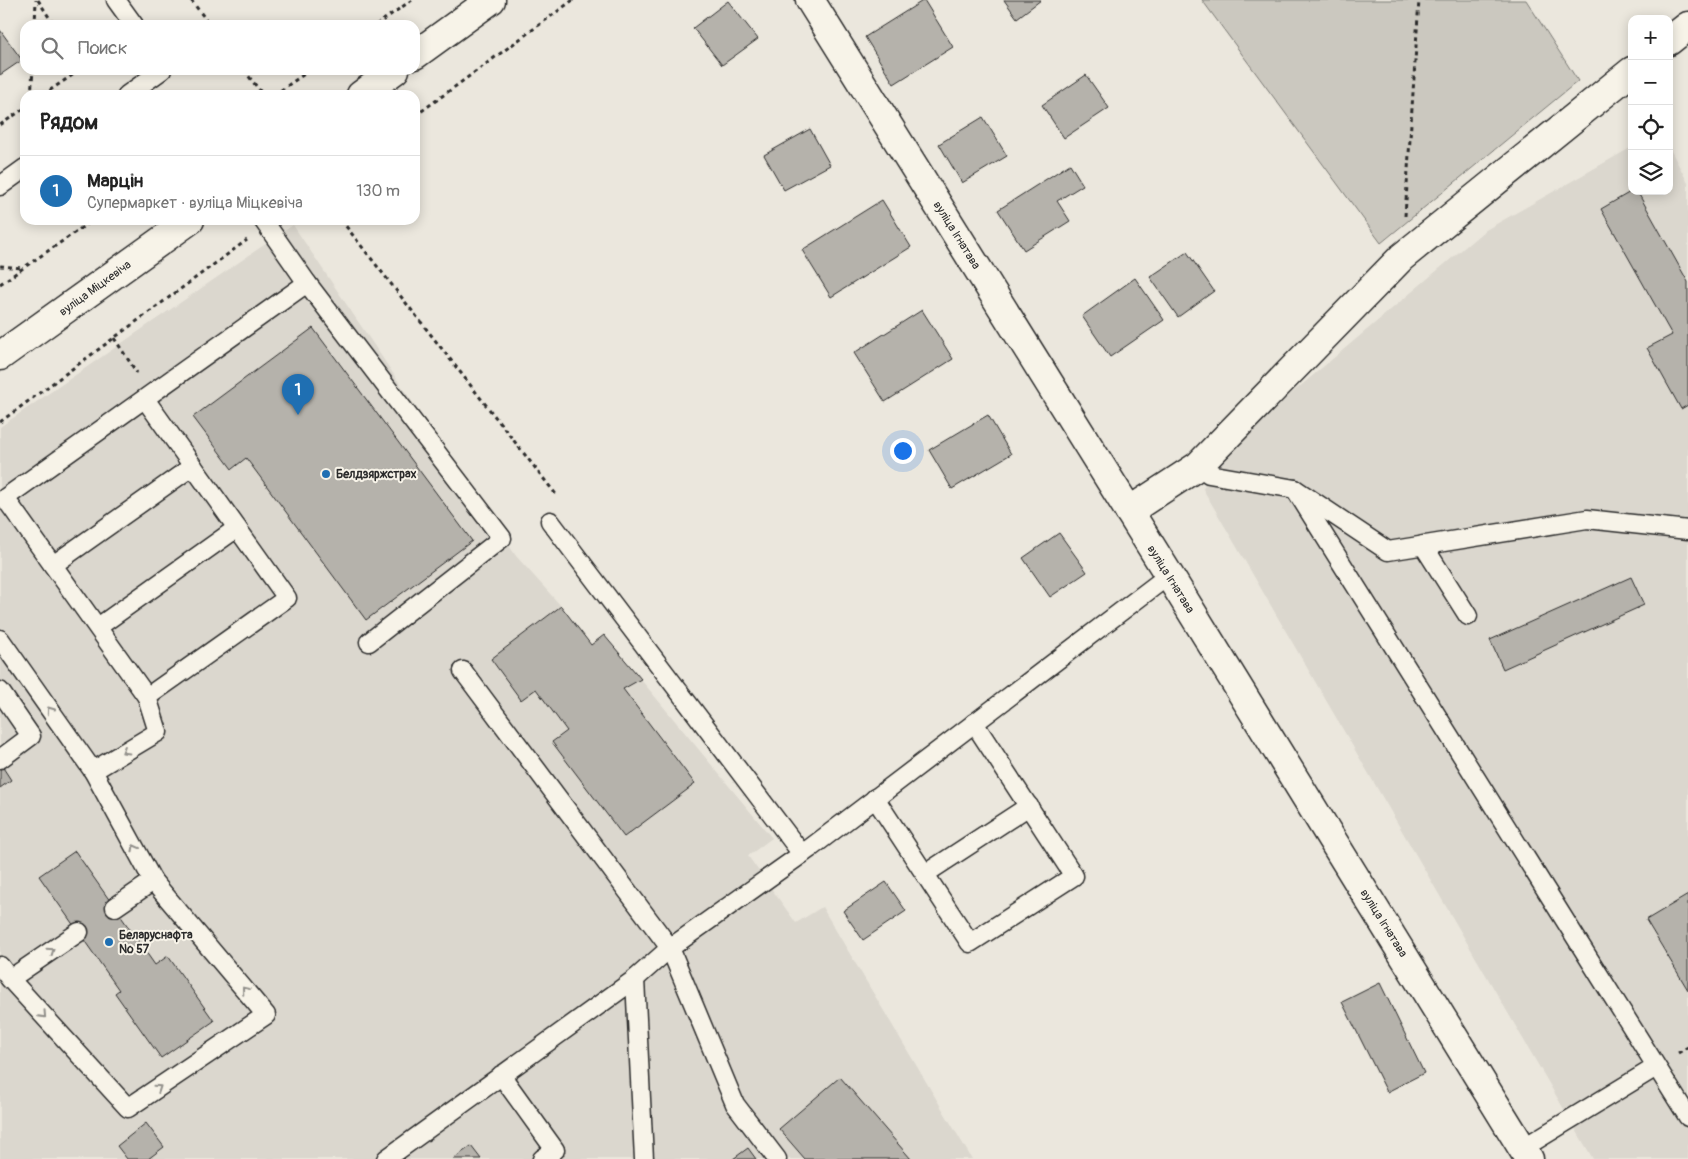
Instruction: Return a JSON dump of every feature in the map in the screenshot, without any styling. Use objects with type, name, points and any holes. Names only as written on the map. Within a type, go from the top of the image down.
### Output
[{"type":"street","points":[[420,51],[491,0]]},
{"type":"street","name":"вуліца Ігнатава","points":[[810,0],[1169,575],[1526,1154]]},
{"type":"street","points":[[1673,38],[1688,26]]},
{"type":"street","points":[[1129,511],[1198,466],[1402,257],[1628,74]]},
{"type":"street","points":[[368,90],[388,75]]},
{"type":"street","name":"вуліца Міцкевіча","points":[[0,356],[183,225]]},
{"type":"lane","points":[[116,0],[130,20]]},
{"type":"lane","points":[[134,90],[155,75]]},
{"type":"lane","points":[[0,186],[20,172]]},
{"type":"lane","points":[[265,225],[307,283],[502,538],[369,642]]},
{"type":"lane","points":[[93,770],[158,732],[147,698],[5,498],[307,283]]},
{"type":"lane","points":[[145,399],[287,598],[147,698]]},
{"type":"lane","points":[[53,565],[193,466]]},
{"type":"lane","points":[[1198,466],[1209,474],[1295,489],[1388,551],[1587,519],[1688,530]]},
{"type":"lane","points":[[1295,489],[1688,1117]]},
{"type":"lane","points":[[550,521],[802,854]]},
{"type":"lane","points":[[98,628],[237,528]]},
{"type":"lane","points":[[1423,545],[1468,616]]},
{"type":"lane","points":[[386,1159],[635,979],[670,948],[802,854],[1169,575]]},
{"type":"lane","points":[[0,638],[93,770],[153,880],[266,1015],[128,1108],[5,972],[78,932]]},
{"type":"lane","points":[[463,671],[670,948],[735,1104],[777,1159]]},
{"type":"lane","points":[[0,759],[32,736],[1,694]]},
{"type":"lane","points":[[875,798],[970,943],[1074,876],[974,723]]},
{"type":"lane","points":[[925,874],[1029,806]]},
{"type":"lane","points":[[115,907],[153,880]]},
{"type":"lane","points":[[635,979],[644,1159]]},
{"type":"lane","points":[[1526,1154],[1656,1067]]},
{"type":"lane","points":[[501,1075],[554,1150],[542,1159]]},
{"type":"path","points":[[35,20],[37,0]]},
{"type":"path","points":[[37,0],[51,20]]},
{"type":"path","points":[[191,0],[206,20]]},
{"type":"path","points":[[401,0],[404,5]]},
{"type":"path","points":[[383,20],[412,0]]},
{"type":"path","points":[[420,112],[573,0]]},
{"type":"path","points":[[1402,257],[1419,0]]},
{"type":"path","points":[[31,90],[33,75]]},
{"type":"path","points":[[50,90],[73,75]]},
{"type":"path","points":[[248,75],[259,90]]},
{"type":"path","points":[[281,90],[303,75]]},
{"type":"path","points":[[0,125],[20,111]]},
{"type":"path","points":[[0,284],[86,225]]},
{"type":"path","points":[[0,422],[261,225]]},
{"type":"path","points":[[345,225],[561,501]]},
{"type":"path","points":[[0,266],[23,268]]},
{"type":"shaded area","points":[[1202,0],[1526,0],[1578,81],[1381,243]]},
{"type":"shaded area","points":[[1628,149],[1628,195],[1673,195],[1673,155],[1688,183],[1688,1159],[1593,1159],[1203,489],[1215,458],[1484,231]]},
{"type":"shaded area","points":[[293,225],[516,556],[561,606],[590,645],[604,635],[772,838],[748,856],[796,923],[822,907],[972,1159],[0,1159],[0,427]]},
{"type":"building","points":[[924,0],[953,47],[894,84],[865,37]]},
{"type":"building","points":[[1004,0],[1041,0],[1017,18]]},
{"type":"building","points":[[728,1],[758,39],[722,65],[693,28]]},
{"type":"building","points":[[0,30],[20,57],[20,61],[0,75]]},
{"type":"building","points":[[1086,75],[1109,108],[1064,138],[1042,105]]},
{"type":"building","points":[[983,117],[1007,156],[962,183],[939,144]]},
{"type":"building","points":[[810,129],[830,165],[784,190],[764,155]]},
{"type":"building","points":[[1070,164],[1083,185],[1057,201],[1070,221],[1024,250],[998,210]]},
{"type":"building","points":[[1628,193],[1628,195],[1639,195],[1688,282],[1688,405],[1681,409],[1647,348],[1672,335],[1601,209]]},
{"type":"building","points":[[882,200],[911,247],[831,297],[802,250]]},
{"type":"building","points":[[1187,252],[1214,291],[1178,317],[1150,277]]},
{"type":"building","points":[[1135,278],[1164,320],[1110,357],[1082,316]]},
{"type":"building","points":[[922,310],[953,359],[885,402],[854,353]]},
{"type":"building","points":[[313,328],[472,541],[366,620],[246,458],[232,469],[193,417]]},
{"type":"building","points":[[988,415],[1011,454],[952,489],[929,450]]},
{"type":"building","points":[[1059,533],[1087,572],[1050,597],[1023,558]]},
{"type":"building","points":[[1631,577],[1644,605],[1503,669],[1490,640]]},
{"type":"building","points":[[561,606],[591,645],[604,635],[641,679],[623,689],[695,784],[624,837],[552,742],[567,731],[536,689],[521,700],[491,659]]},
{"type":"building","points":[[0,763],[11,780],[0,788]]},
{"type":"building","points":[[75,851],[155,965],[168,956],[214,1021],[161,1058],[115,993],[119,990],[39,876]]},
{"type":"building","points":[[886,882],[906,911],[863,940],[843,911]]},
{"type":"building","points":[[1688,895],[1688,990],[1646,920]]},
{"type":"building","points":[[1380,983],[1424,1073],[1387,1092],[1342,1002]]},
{"type":"building","points":[[840,1077],[911,1159],[805,1159],[779,1129]]},
{"type":"building","points":[[146,1123],[164,1147],[148,1159],[127,1159],[117,1146]]},
{"type":"building","points":[[471,1146],[481,1159],[453,1159]]},
{"type":"building","points":[[748,1148],[756,1159],[733,1159]]},
{"type":"place","name":"Марцін","points":[[298,415]]},
{"type":"place","name":"Белдзяржстрах","points":[[326,474]]},
{"type":"place","name":"Беларуснафта № 57","points":[[109,942]]}]
